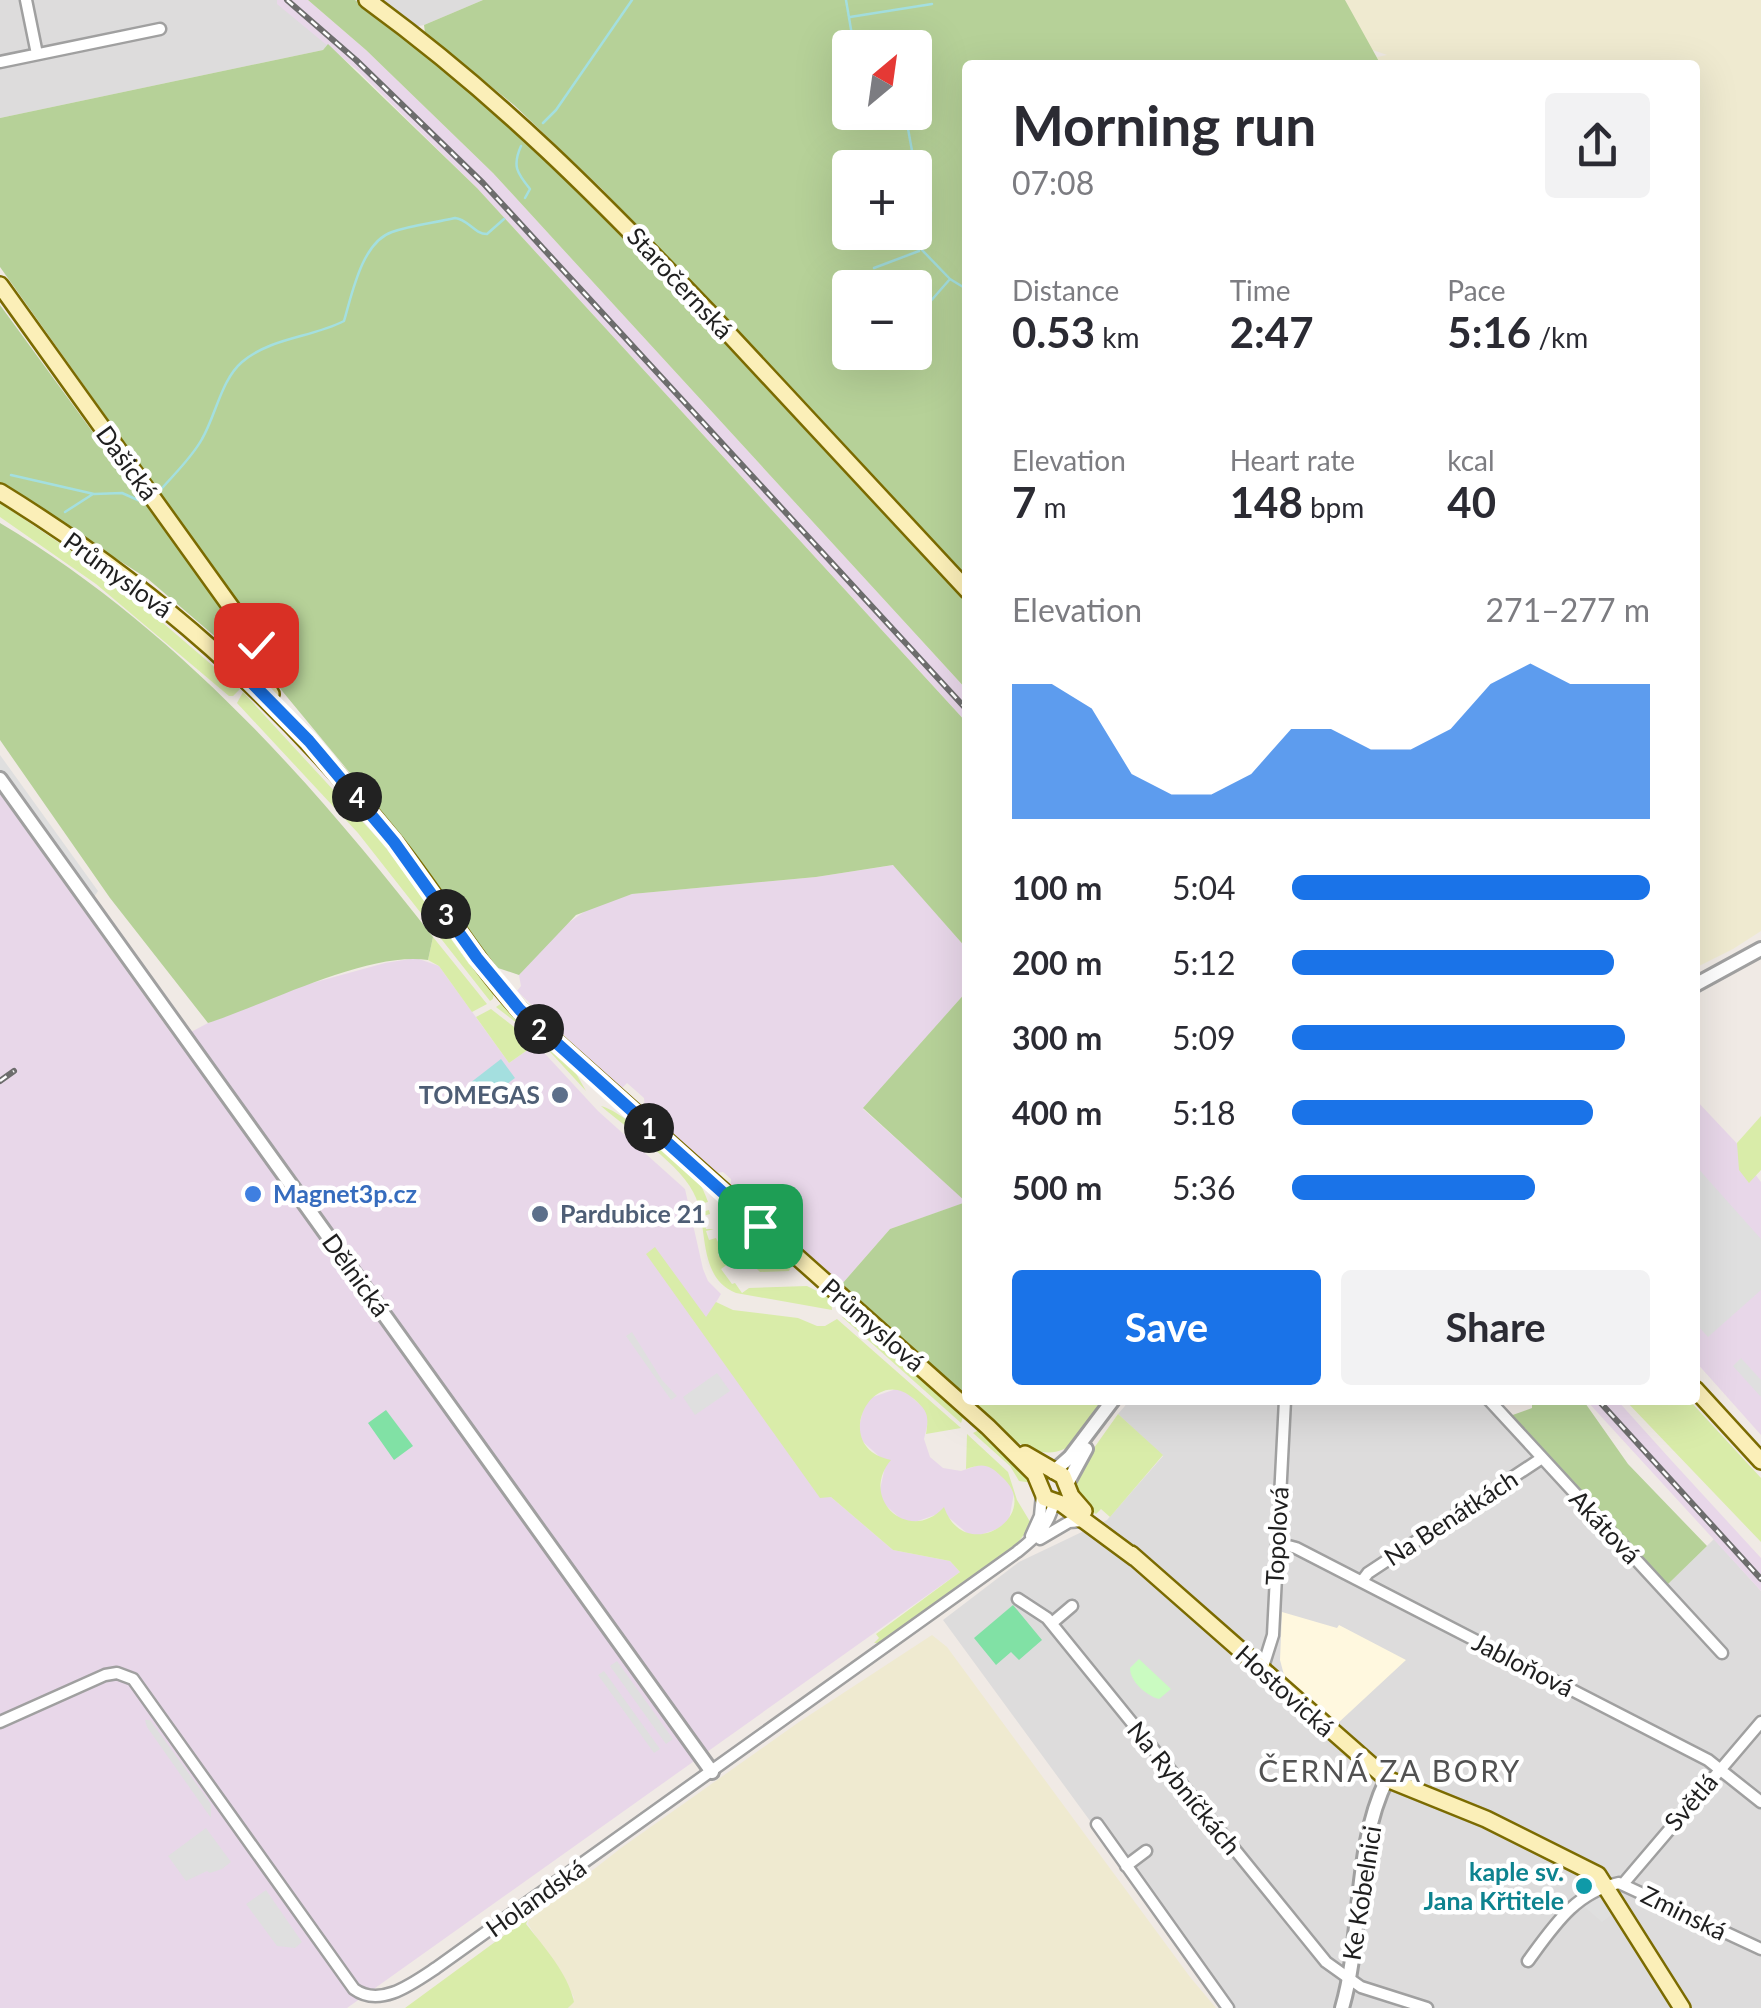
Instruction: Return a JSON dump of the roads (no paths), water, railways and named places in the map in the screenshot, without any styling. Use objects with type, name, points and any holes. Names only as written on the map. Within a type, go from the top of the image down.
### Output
[{"type":"main road","name":"Staročernská","points":[[367,0],[508,112],[586,184],[962,585]]},
{"type":"main road","name":"Dašická","points":[[0,286],[254,640],[265,657],[252,675],[264,684],[394,842],[450,919]]},
{"type":"main road","name":"Průmyslová","points":[[0,492],[136,585],[233,666],[252,675]]},
{"type":"main road","name":"Průmyslová","points":[[30,511],[126,585],[206,654],[242,679],[252,675]]},
{"type":"main road","points":[[252,675],[256,700],[375,825],[450,919]]},
{"type":"main road","name":"Průmyslová","points":[[450,919],[520,1010],[962,1404]]},
{"type":"main road","points":[[1700,1394],[1761,1461]]},
{"type":"main road","name":"Průmyslová","points":[[963,1405],[1049,1490]]},
{"type":"main road","name":"Průmyslová","points":[[988,1427],[1030,1458],[1049,1490]]},
{"type":"main road","name":"Hostovická","points":[[1135,1558],[1049,1490],[1060,1474],[1075,1502],[1135,1558],[1388,1779],[1469,1812],[1614,1885],[1682,2008]]},
{"type":"street","points":[[26,0],[37,54]]},
{"type":"street","points":[[0,62],[160,28]]},
{"type":"street","name":"Dělnická","points":[[0,779],[712,1772]]},
{"type":"street","points":[[1700,982],[1761,949]]},
{"type":"street","points":[[1049,1490],[1109,1405]]},
{"type":"street","points":[[1068,1484],[1110,1405]]},
{"type":"street","name":"Topolová","points":[[1262,1670],[1273,1635],[1284,1405]]},
{"type":"street","name":"Akátová","points":[[1493,1405],[1722,1653]]},
{"type":"street","points":[[1030,1458],[1059,1456],[1083,1440]]},
{"type":"street","name":"Na Benátkách","points":[[1362,1581],[1368,1573],[1542,1458]]},
{"type":"street","name":"Holandská","points":[[1017,1552],[1038,1521],[1049,1490]]},
{"type":"street","name":"Holandská","points":[[0,1722],[105,1675],[123,1674],[136,1682],[354,1989],[370,2000],[388,1998],[436,1968],[1017,1552],[1069,1522],[1088,1523]]},
{"type":"street","name":"Jabloňová","points":[[1277,1543],[1296,1548],[1362,1581],[1720,1768],[1761,1802]]},
{"type":"street","name":"Na Rybníčkách","points":[[1018,1599],[1052,1623],[1320,1956],[1348,1980]]},
{"type":"street","points":[[1052,1623],[1072,1606]]},
{"type":"street","name":"Světlá","points":[[1614,1885],[1761,1722]]},
{"type":"street","name":"Ke Kobelnici","points":[[1342,2008],[1364,1866],[1377,1806],[1388,1779]]},
{"type":"street","points":[[1097,1824],[1228,2008]]},
{"type":"street","points":[[1126,1866],[1146,1851]]},
{"type":"street","points":[[1528,1961],[1565,1910],[1614,1885]]},
{"type":"street","name":"Zminská","points":[[1614,1885],[1761,1949]]},
{"type":"street","points":[[1348,1980],[1427,2008]]},
{"type":"water","points":[[501,1059],[515,1078],[484,1101],[470,1083]]},
{"type":"waterway","points":[[543,123],[632,0]]},
{"type":"waterway","points":[[846,0],[851,30]]},
{"type":"waterway","points":[[850,17],[932,4]]},
{"type":"waterway","points":[[908,130],[914,162],[930,191],[931,211],[922,250],[962,286]]},
{"type":"waterway","points":[[521,146],[516,164],[530,189],[525,198]]},
{"type":"waterway","points":[[157,494],[198,446],[229,378],[242,362],[266,347],[344,321],[360,270],[382,238],[392,232],[455,218],[487,234],[504,219]]},
{"type":"waterway","points":[[874,268],[919,251]]},
{"type":"waterway","points":[[932,300],[950,279]]},
{"type":"waterway","points":[[11,475],[94,494],[122,493],[147,504]]},
{"type":"waterway","points":[[65,512],[93,494]]},
{"type":"railway","points":[[287,0],[356,60],[483,183],[962,704]]},
{"type":"railway","points":[[0,1081],[14,1071]]},
{"type":"railway","points":[[1603,1405],[1761,1579]]},
{"type":"place","name":"TOMEGAS","points":[[560,1095]]},
{"type":"place","name":"Magnet3p.cz","points":[[253,1194]]},
{"type":"place","name":"Pardubice 21","points":[[540,1214]]},
{"type":"place","name":"kaple sv. Jana Křtitele","points":[[1584,1886]]},
{"type":"district","name":"ČERNÁ ZA BORY","points":[[1390,1772]]}]
